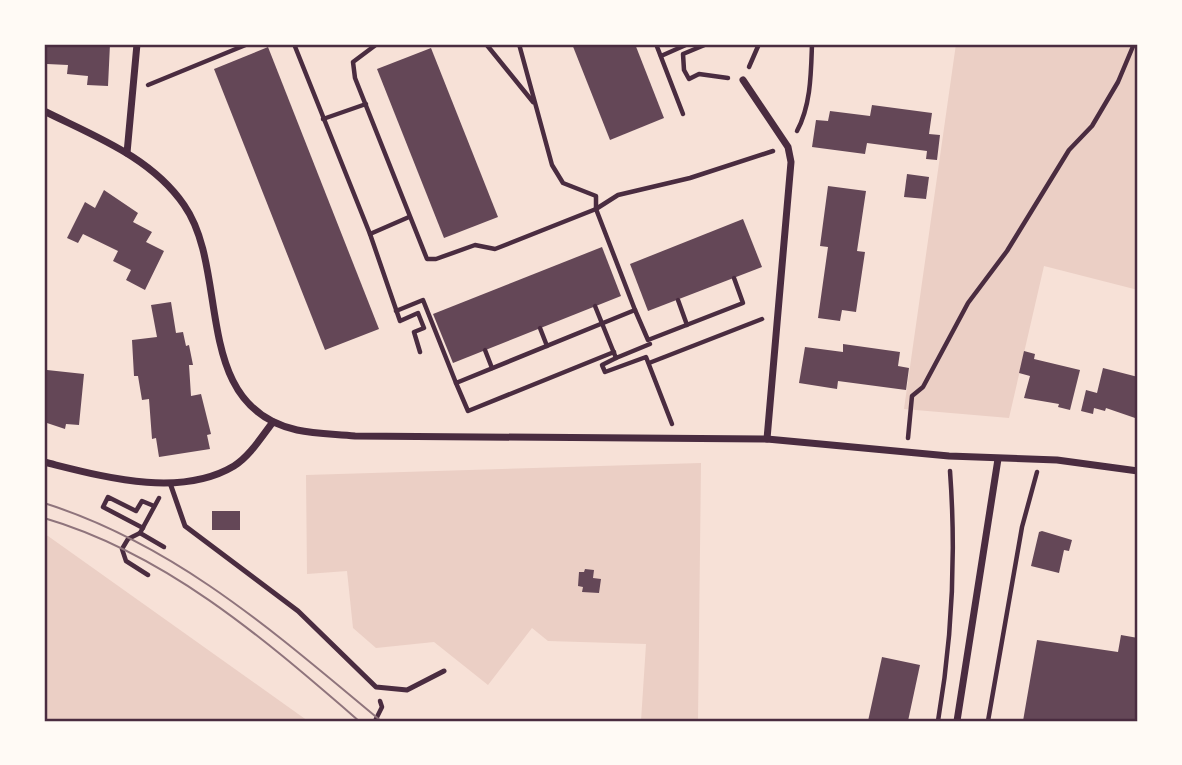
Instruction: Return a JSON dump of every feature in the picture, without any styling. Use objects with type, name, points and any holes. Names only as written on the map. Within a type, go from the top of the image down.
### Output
[{"type":"street","points":[[127,153],[137,44]]},
{"type":"street","points":[[743,80],[788,147],[791,179],[767,439]]},
{"type":"street","points":[[44,111],[127,153],[163,179],[186,207],[203,251],[219,345],[230,376],[255,408],[273,422],[297,430],[355,436],[767,439],[907,453],[998,460],[1040,460],[1138,471]]},
{"type":"street","points":[[44,462],[120,478],[170,483],[214,475],[236,465],[273,422]]},
{"type":"street","points":[[957,721],[998,460]]},
{"type":"lane","points":[[170,483],[185,526],[298,611],[376,687],[407,690],[444,671]]},
{"type":"path","points":[[133,91],[248,44]]},
{"type":"path","points":[[294,44],[370,234],[400,321],[418,313],[424,328],[414,332],[420,352]]},
{"type":"path","points":[[377,44],[353,62],[355,78],[427,260],[475,245],[495,248],[596,209],[618,195],[690,178],[788,147],[802,122],[811,82],[812,44]]},
{"type":"path","points":[[486,44],[534,103]]},
{"type":"path","points":[[519,44],[531,77],[534,103],[552,165],[564,183],[596,196],[596,209],[648,340],[743,303],[734,278]]},
{"type":"path","points":[[656,44],[684,114]]},
{"type":"path","points":[[661,56],[688,44]]},
{"type":"path","points":[[707,44],[683,54],[684,70],[689,79],[699,74],[743,80],[759,44]]},
{"type":"path","points":[[907,453],[912,396],[923,387],[927,374],[968,303],[1007,251],[1069,150],[1092,125],[1118,82],[1134,44]]},
{"type":"path","points":[[323,119],[366,104]]},
{"type":"path","points":[[370,234],[409,217]]},
{"type":"path","points":[[396,311],[423,300],[468,411],[614,352]]},
{"type":"path","points":[[678,300],[687,325]]},
{"type":"path","points":[[595,306],[616,358]]},
{"type":"path","points":[[456,383],[635,310]]},
{"type":"path","points":[[649,363],[777,313]]},
{"type":"path","points":[[540,328],[547,346]]},
{"type":"path","points":[[650,344],[602,365],[605,372],[646,357],[677,438]]},
{"type":"path","points":[[485,350],[492,368]]},
{"type":"path","points":[[938,721],[948,662],[952,503],[948,456]]},
{"type":"path","points":[[988,721],[1022,527],[1040,460]]},
{"type":"path","points":[[148,575],[126,561],[122,549],[128,538],[141,531],[153,506],[142,501],[136,510],[108,497],[103,507],[141,531],[164,547]]},
{"type":"shaded area","points":[[956,44],[1138,44],[1138,290],[1044,266],[1009,418],[904,409]]},
{"type":"shaded area","points":[[701,463],[698,721],[641,721],[646,644],[548,641],[532,628],[488,685],[434,642],[376,648],[353,628],[347,571],[307,574],[306,475]]},
{"type":"shaded area","points":[[44,535],[48,536],[308,721],[44,721]]},
{"type":"building","points":[[44,44],[110,44],[108,86],[87,85],[88,76],[67,74],[68,65],[47,64]]},
{"type":"building","points":[[572,44],[635,44],[664,118],[610,140]]},
{"type":"building","points":[[268,47],[379,329],[325,350],[214,69]]},
{"type":"building","points":[[431,48],[498,217],[444,238],[377,69]]},
{"type":"building","points":[[872,105],[932,113],[929,134],[940,135],[937,160],[926,159],[927,151],[867,143],[865,154],[812,147],[816,120],[828,121],[830,111],[870,116]]},
{"type":"building","points":[[907,174],[929,177],[926,199],[904,197]]},
{"type":"building","points":[[828,186],[866,191],[857,251],[865,252],[856,312],[842,310],[840,321],[818,318],[828,247],[820,246]]},
{"type":"building","points":[[104,190],[138,213],[133,222],[152,232],[146,242],[164,251],[145,290],[126,280],[131,270],[113,261],[118,251],[83,234],[78,243],[67,238],[85,202],[95,208]]},
{"type":"building","points":[[743,219],[762,267],[648,311],[630,264]]},
{"type":"building","points":[[602,247],[621,296],[453,363],[433,314]]},
{"type":"building","points":[[171,302],[176,333],[183,332],[186,346],[189,345],[193,365],[189,365],[191,396],[201,394],[211,434],[207,435],[210,449],[159,457],[156,438],[152,439],[149,399],[142,400],[138,376],[134,376],[132,340],[157,337],[151,305]]},
{"type":"building","points":[[843,344],[900,352],[898,366],[909,368],[906,390],[838,381],[837,389],[799,383],[805,347],[843,352]]},
{"type":"building","points":[[1024,351],[1035,354],[1034,359],[1080,370],[1070,410],[1058,407],[1059,404],[1024,398],[1030,376],[1019,373]]},
{"type":"building","points":[[1103,368],[1138,377],[1138,419],[1106,408],[1105,411],[1094,408],[1093,414],[1081,411],[1086,390],[1097,393]]},
{"type":"building","points":[[47,370],[84,374],[79,425],[66,424],[65,429],[44,422]]},
{"type":"building","points":[[212,511],[240,511],[240,530],[212,530]]},
{"type":"building","points":[[1039,532],[1072,540],[1069,551],[1064,550],[1059,573],[1031,566]]},
{"type":"building","points":[[585,569],[594,570],[593,578],[601,579],[599,593],[582,592],[583,587],[578,586],[579,572],[584,572]]},
{"type":"building","points":[[1121,635],[1138,638],[1138,721],[1023,721],[1037,640],[1118,652]]},
{"type":"building","points":[[882,657],[920,665],[908,721],[868,721]]},
{"type":"tram line","points":[[44,503],[92,521],[181,567],[263,625],[381,721]]},
{"type":"tram line","points":[[44,518],[132,553],[173,576],[250,630],[359,721]]}]
